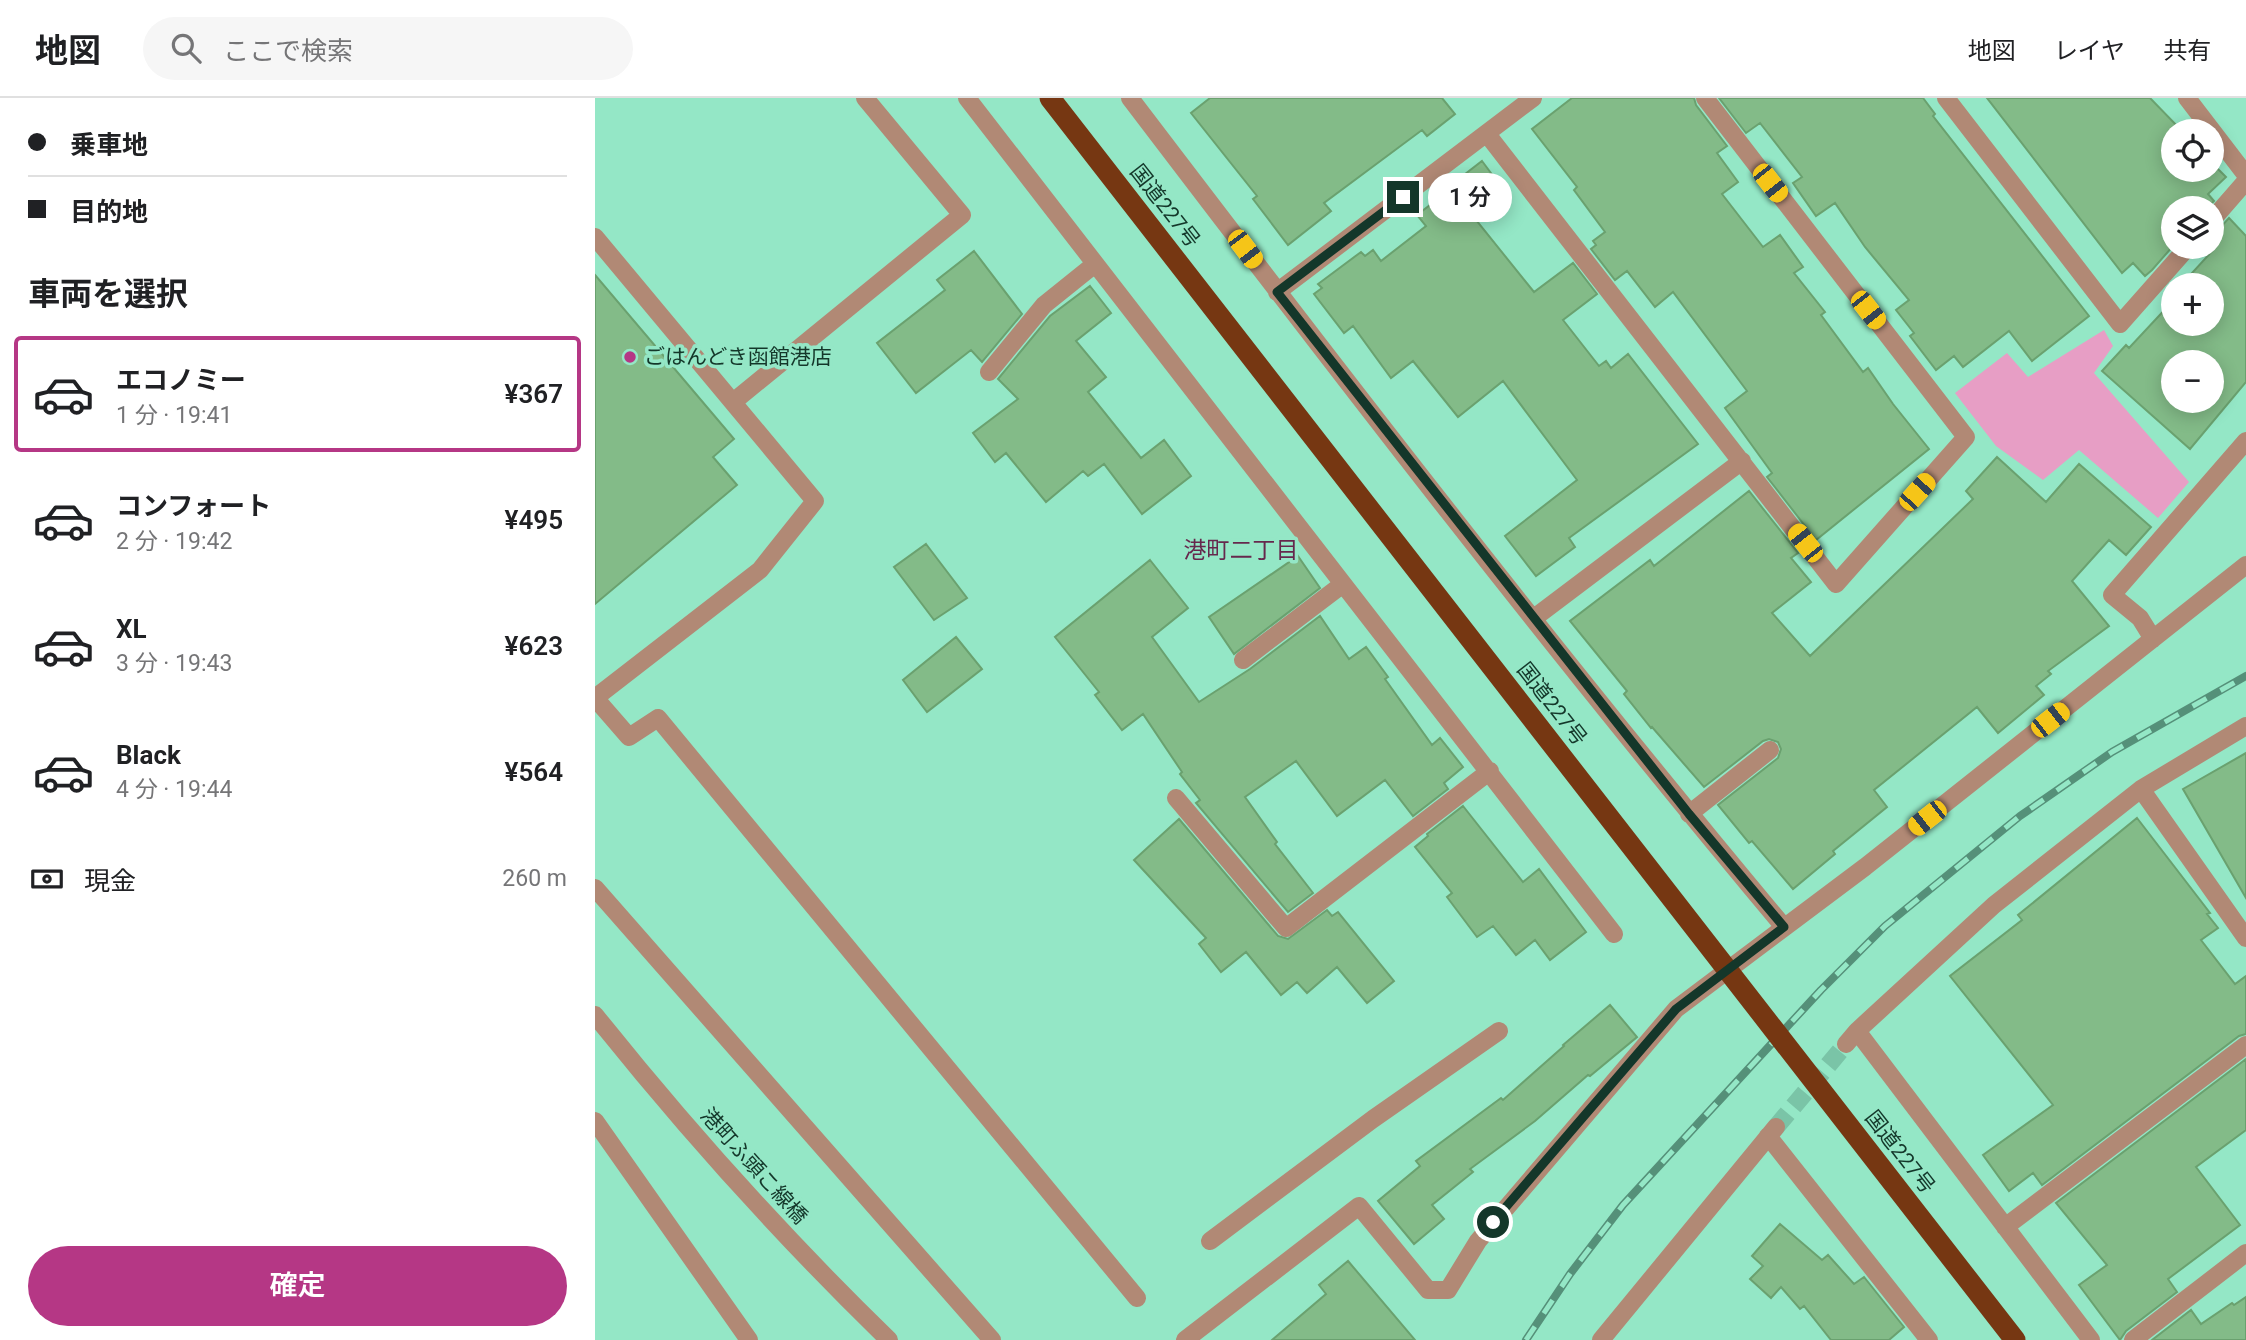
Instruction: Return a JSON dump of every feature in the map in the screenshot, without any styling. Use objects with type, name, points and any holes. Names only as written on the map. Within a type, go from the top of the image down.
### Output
[{"type":"highway","name":"国道227号","points":[[1050,98],[2015,1340]]},
{"type":"street","points":[[733,402],[962,215],[865,98]]},
{"type":"street","points":[[967,98],[1614,934]]},
{"type":"street","points":[[1131,98],[1277,292],[1689,814],[1784,927]]},
{"type":"street","points":[[1277,292],[1533,98]]},
{"type":"street","points":[[1487,134],[1836,584],[1966,437],[1705,98]]},
{"type":"street","points":[[1946,98],[2120,324],[2177,259]]},
{"type":"street","points":[[2187,98],[2246,175]]},
{"type":"street","points":[[2224,206],[2246,181]]},
{"type":"street","points":[[595,237],[815,500],[760,570],[595,698],[629,737],[658,718],[1137,1298]]},
{"type":"street","points":[[989,372],[1044,305],[1095,264]]},
{"type":"street","points":[[2153,639],[2140,618],[2112,595],[2246,441]]},
{"type":"street","points":[[1534,618],[1742,461]]},
{"type":"street","points":[[1185,1340],[1359,1206],[1428,1290],[1448,1290],[1478,1241],[1676,1009],[1865,867],[2246,565]]},
{"type":"street","points":[[1243,660],[1343,584]]},
{"type":"street","points":[[2091,1340],[2004,1227],[1851,1038],[1994,905],[2141,789],[2246,726]]},
{"type":"street","points":[[1689,814],[1770,750]]},
{"type":"street","points":[[1175,798],[1286,928],[1490,771]]},
{"type":"street","points":[[2141,789],[2246,938]]},
{"type":"street","points":[[595,888],[992,1340]]},
{"type":"street","name":"港町ふ頭こ線橋","points":[[595,1015],[651,1085],[756,1204],[889,1340]]},
{"type":"street","points":[[1210,1241],[1373,1119],[1499,1031]]},
{"type":"street","points":[[2004,1227],[2246,1045]]},
{"type":"street","points":[[595,1121],[749,1340]]},
{"type":"street","points":[[1601,1340],[1772,1131],[1929,1340]]},
{"type":"street","points":[[2133,1340],[2246,1253]]},
{"type":"shaded area","points":[[2104,330],[2113,346],[2094,373],[2189,482],[2158,518],[2079,450],[2043,480],[1996,446],[1955,393],[2007,353],[2028,377]]},
{"type":"building","points":[[1210,98],[1442,98],[1455,114],[1427,136],[1422,130],[1324,203],[1331,211],[1288,245],[1253,199],[1257,196],[1191,113]]},
{"type":"building","points":[[1572,98],[1694,98],[1696,105],[1727,146],[1717,153],[1738,182],[1722,194],[1763,247],[1780,235],[1803,267],[1794,273],[1825,312],[1821,315],[1863,372],[1868,368],[1929,449],[1816,540],[1767,477],[1772,473],[1725,408],[1747,391],[1673,292],[1655,307],[1627,271],[1615,280],[1591,249],[1596,245],[1593,241],[1605,232],[1574,190],[1577,187],[1532,129]]},
{"type":"building","points":[[1719,98],[1923,98],[1935,114],[1933,116],[2089,316],[2032,361],[2009,331],[1963,367],[1954,356],[1936,370],[1910,336],[1914,333],[1896,310],[1909,300],[1865,247],[1835,203],[1816,216],[1793,183],[1802,177],[1760,123],[1746,133]]},
{"type":"building","points":[[1987,98],[2150,98],[2170,119],[2161,119],[2161,182],[2221,182],[2208,194],[2210,196],[2161,196],[2162,259],[2145,276],[2133,263],[2122,273]]},
{"type":"building","points":[[1482,161],[1508,196],[1476,220],[1534,292],[1573,263],[1597,294],[1563,320],[1599,366],[1606,361],[1611,368],[1628,354],[1698,444],[1569,538],[1575,547],[1536,576],[1505,536],[1577,480],[1503,381],[1458,417],[1413,361],[1391,378],[1353,326],[1344,333],[1314,294],[1322,288],[1318,284],[1361,252],[1365,256],[1373,250],[1381,261],[1426,226],[1417,215]]},
{"type":"building","points":[[2229,218],[2246,236],[2246,382],[2224,408],[2224,350],[2161,350],[2161,413],[2220,413],[2190,449],[2102,371],[2126,345],[2129,348],[2161,314],[2161,336],[2224,336],[2224,273],[2192,273],[2205,259],[2224,259],[2224,224]]},
{"type":"building","points":[[974,251],[1022,314],[982,362],[971,350],[916,393],[877,343],[945,290],[937,280]]},
{"type":"building","name":"ごはんどき函館港店","points":[[595,275],[734,439],[713,457],[737,485],[595,604]]},
{"type":"building","points":[[1090,286],[1111,313],[1076,341],[1106,377],[1088,392],[1141,458],[1164,440],[1191,476],[1142,514],[1104,464],[1088,476],[1083,471],[1046,502],[1006,453],[995,462],[973,433],[1018,399],[998,379],[1050,316]]},
{"type":"building","points":[[1997,457],[2046,502],[2079,464],[2151,527],[2126,555],[2109,540],[2072,581],[2109,626],[2048,671],[2051,674],[2036,686],[2044,695],[1998,733],[1977,707],[1874,790],[1887,807],[1833,851],[1835,854],[1793,889],[1752,841],[1749,843],[1718,805],[1778,758],[1781,749],[1778,742],[1769,739],[1763,741],[1704,787],[1651,728],[1624,694],[1627,691],[1570,621],[1650,560],[1654,566],[1749,491],[1798,553],[1791,558],[1811,582],[1772,613],[1810,656],[1973,499],[1966,491]]},
{"type":"building","points":[[926,544],[967,598],[934,620],[894,567]]},
{"type":"building","points":[[1298,556],[1320,588],[1234,654],[1209,617]]},
{"type":"building","points":[[1150,560],[1188,608],[1152,637],[1199,702],[1250,669],[1320,616],[1349,659],[1366,647],[1388,677],[1385,679],[1432,745],[1440,738],[1463,767],[1444,783],[1448,789],[1413,816],[1385,780],[1337,816],[1296,761],[1245,797],[1277,842],[1275,844],[1313,893],[1288,912],[1196,803],[1200,800],[1180,774],[1182,772],[1143,714],[1122,730],[1095,695],[1099,692],[1055,637]]},
{"type":"building","points":[[956,637],[982,669],[927,712],[903,680]]},
{"type":"building","points":[[2246,753],[2246,898],[2183,789]]},
{"type":"building","points":[[1463,806],[1523,882],[1539,869],[1586,932],[1550,960],[1535,940],[1516,955],[1493,926],[1477,937],[1447,897],[1452,893],[1415,847]]},
{"type":"building","points":[[2137,818],[2210,913],[2207,914],[2218,928],[2201,940],[2235,984],[2246,976],[2246,1034],[2239,1036],[2042,1185],[2033,1173],[2009,1191],[1983,1155],[2053,1105],[1950,976],[2022,920],[2018,915]]},
{"type":"building","points":[[1179,819],[1278,936],[1288,939],[1327,910],[1332,916],[1338,912],[1394,981],[1367,1003],[1337,967],[1307,993],[1297,982],[1281,995],[1246,952],[1221,972],[1199,944],[1206,938],[1134,860]]},
{"type":"building","points":[[1610,1005],[1637,1037],[1535,1121],[1470,1169],[1473,1172],[1432,1205],[1444,1219],[1414,1244],[1378,1201],[1420,1166],[1416,1161],[1501,1098],[1503,1100]]},
{"type":"building","points":[[2246,1059],[2246,1130],[2196,1167],[2240,1225],[2168,1279],[2177,1292],[2126,1331],[2120,1340],[2079,1285],[2107,1265],[2056,1203]]},
{"type":"building","points":[[1780,1224],[1822,1260],[1828,1255],[1854,1284],[1864,1277],[1904,1327],[1889,1340],[1831,1340],[1804,1306],[1800,1309],[1781,1287],[1771,1298],[1750,1279],[1763,1266],[1752,1256]]},
{"type":"building","points":[[1348,1261],[1415,1340],[1272,1340],[1326,1294],[1319,1285]]},
{"type":"building","points":[[2246,1297],[2246,1340],[2152,1340],[2191,1310],[2201,1324]]},
{"type":"tunnel","points":[[1776,1127],[1846,1044]]},
{"type":"railway","points":[[1526,1340],[1570,1274],[1623,1205],[1821,990],[1885,926],[2020,816],[2112,752],[2246,676]]},
{"type":"place","name":"ごはんどき函館港店","points":[[630,357]]},
{"type":"district","name":"港町二丁目","points":[[1241,550]]},
{"type":"route","points":[[1403,197],[1277,292],[1689,814],[1784,927],[1676,1009],[1493,1222]]}]
